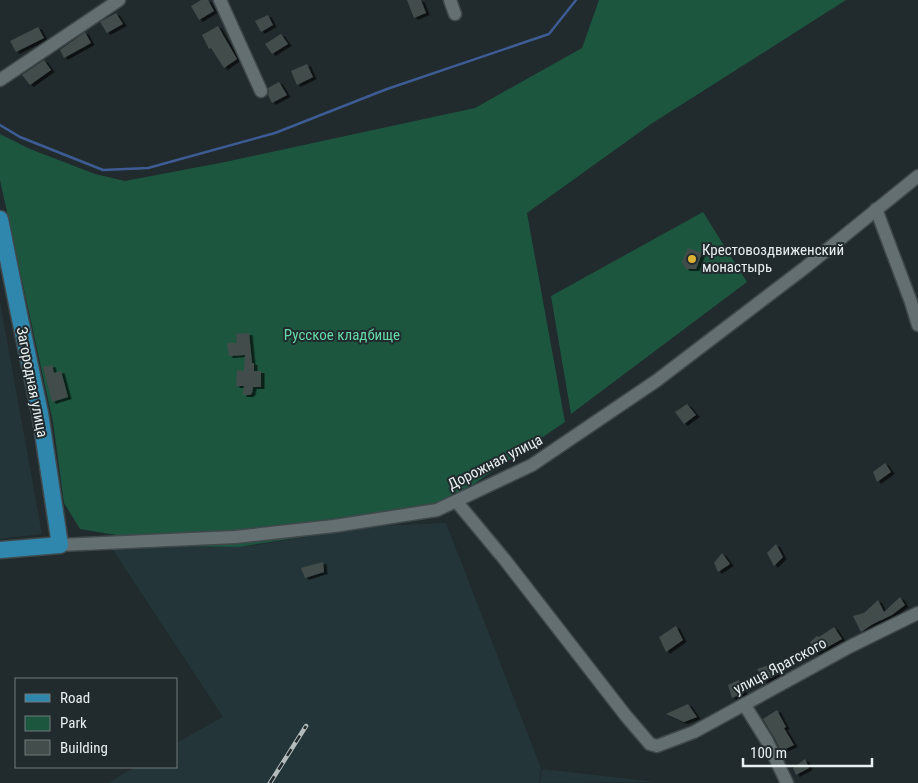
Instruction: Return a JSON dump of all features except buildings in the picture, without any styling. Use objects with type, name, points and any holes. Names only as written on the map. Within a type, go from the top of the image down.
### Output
[{"type":"main road","name":"Загородная улица","points":[[0,219],[40,413],[60,546]]},
{"type":"main road","points":[[0,550],[60,546]]},
{"type":"street","points":[[0,80],[119,0]]},
{"type":"street","points":[[220,0],[261,91]]},
{"type":"street","points":[[450,0],[455,14]]},
{"type":"street","name":"Дорожная улица","points":[[60,546],[235,537],[334,526],[438,510],[532,465],[656,381],[807,266],[918,176]]},
{"type":"street","points":[[876,210],[918,325]]},
{"type":"street","name":"улица Ярагского","points":[[456,501],[505,560],[626,716],[650,744],[657,746],[694,732],[851,646],[918,613]]},
{"type":"street","points":[[744,704],[767,741],[787,783]]},
{"type":"shaded area","points":[[0,302],[42,534],[0,539]]},
{"type":"shaded area","points":[[446,523],[541,768],[539,783],[108,783],[133,768],[178,768],[178,742],[223,717],[109,544],[250,546],[374,526]]},
{"type":"shaded area","points":[[542,769],[656,782],[540,783]]},
{"type":"green space","name":"Русское кладбище","points":[[599,0],[846,0],[651,124],[527,213],[565,422],[437,509],[380,525],[238,547],[182,546],[80,529],[64,503],[53,422],[0,180],[0,134],[30,149],[95,174],[125,181],[225,162],[475,108],[582,48]]},
{"type":"green space","points":[[703,212],[747,282],[571,414],[551,296]]},
{"type":"waterway","points":[[0,125],[20,137],[103,170],[148,168],[275,133],[387,89],[549,34],[576,0]]},
{"type":"railway","points":[[270,783],[306,726]]},
{"type":"place","name":"Крестовоздвиженский монастырь","points":[[692,259]]}]
